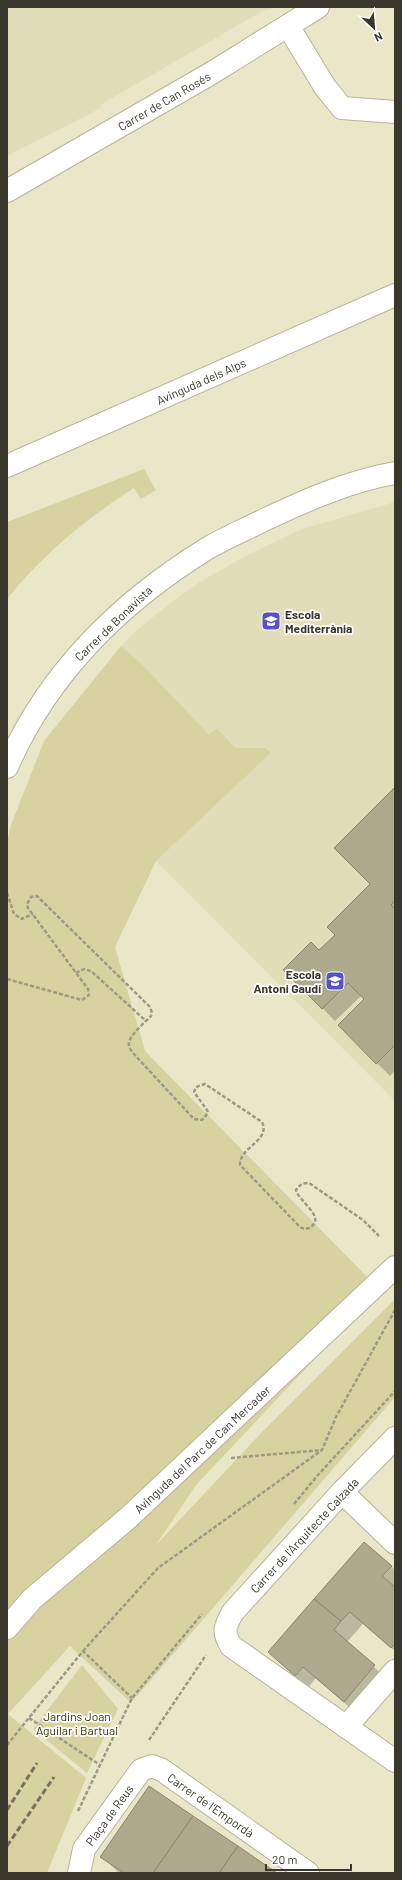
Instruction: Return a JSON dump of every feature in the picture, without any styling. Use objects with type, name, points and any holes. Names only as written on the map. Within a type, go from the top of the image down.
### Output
[{"type":"street","name":"Carrer de Can Rosés","points":[[7,191],[210,74],[318,7]]},
{"type":"street","points":[[288,26],[325,86],[342,108],[395,112]]},
{"type":"street","name":"Avinguda dels Alps","points":[[7,466],[395,295]]},
{"type":"street","name":"Carrer de Bonavista","points":[[7,767],[18,741],[41,704],[73,660],[110,622],[154,584],[209,547],[285,510],[341,487],[395,473]]},
{"type":"street","name":"Avinguda del Parc de Can Mercader","points":[[7,1628],[32,1599],[128,1518],[395,1267]]},
{"type":"street","name":"Carrer de l'Arquitecte Calzada","points":[[346,1727],[231,1646],[226,1638],[224,1630],[233,1612],[342,1492],[395,1438]]},
{"type":"street","points":[[342,1492],[395,1543]]},
{"type":"street","points":[[395,1671],[346,1727],[395,1760]]},
{"type":"street","name":"Plaça de Reus","points":[[79,1873],[84,1849],[141,1770],[152,1766]]},
{"type":"street","name":"Carrer de l'Empordà","points":[[152,1766],[162,1770],[308,1873]]},
{"type":"path","points":[[7,893],[14,914],[22,919],[33,914]]},
{"type":"path","points":[[7,979],[82,1000],[88,997],[89,991],[27,904],[31,897],[37,896],[150,1007],[152,1013],[130,1038],[128,1043],[132,1052],[194,1119],[202,1120],[208,1114],[207,1110],[194,1092],[196,1087],[205,1084],[262,1122],[264,1126],[263,1134],[240,1158],[240,1165],[300,1227],[306,1229],[314,1223],[316,1218],[297,1194],[296,1190],[303,1183],[309,1183],[363,1220],[379,1236]]},
{"type":"path","points":[[76,973],[84,969],[91,971],[146,1021]]},
{"type":"path","points":[[7,1745],[83,1652],[158,1568],[322,1450],[336,1417],[395,1310]]},
{"type":"path","points":[[318,1475],[395,1391]]},
{"type":"path","points":[[223,1459],[322,1450]]},
{"type":"path","points":[[76,1813],[132,1698],[83,1652]]},
{"type":"path","points":[[150,1740],[208,1653]]},
{"type":"path","points":[[29,1718],[100,1765]]},
{"type":"shaded area","points":[[7,7],[274,7],[268,10],[266,9],[100,105],[101,108],[7,156]]},
{"type":"shaded area","points":[[395,502],[395,1101],[156,861],[271,753],[266,748],[235,748],[217,728],[209,735],[143,665],[121,646],[138,629],[177,598],[198,583],[247,555],[302,529]]},
{"type":"green space","points":[[144,469],[156,490],[141,499],[134,488],[99,512],[50,552],[7,599],[7,522]]},
{"type":"green space","points":[[121,646],[143,665],[209,735],[217,728],[235,748],[266,748],[271,753],[156,861],[115,947],[145,1051],[380,1290],[196,1485],[156,1545],[262,1432],[395,1299],[395,1397],[131,1703],[70,1646],[8,1714],[86,1778],[47,1873],[7,1873],[7,842],[11,825],[44,741]]},
{"type":"green space","name":"Jardins Joan Aguilar i Bartual","points":[[82,1665],[118,1709],[87,1773],[33,1729]]},
{"type":"building","points":[[395,787],[395,900],[391,905],[395,909],[395,1045],[376,1064],[338,1025],[364,999],[348,983],[322,1009],[283,970],[311,942],[319,950],[335,935],[327,927],[370,884],[334,848]]},
{"type":"building","points":[[364,1542],[392,1566],[382,1576],[395,1587],[395,1644],[391,1648],[350,1612],[341,1621],[314,1599]]},
{"type":"building","points":[[314,1599],[341,1621],[334,1630],[375,1665],[344,1702],[303,1667],[295,1676],[268,1652]]},
{"type":"building","points":[[149,1786],[193,1816],[153,1873],[124,1873],[100,1857]]},
{"type":"building","points":[[193,1816],[238,1846],[219,1873],[153,1873]]},
{"type":"building","points":[[238,1846],[277,1873],[219,1873]]},
{"type":"railway","points":[[7,1810],[37,1763]]},
{"type":"railway","points":[[7,1846],[54,1777]]},
{"type":"place","name":"Escola Mediterrània","points":[[271,621]]},
{"type":"place","name":"Escola Antoni Gaudí","points":[[335,981]]}]
